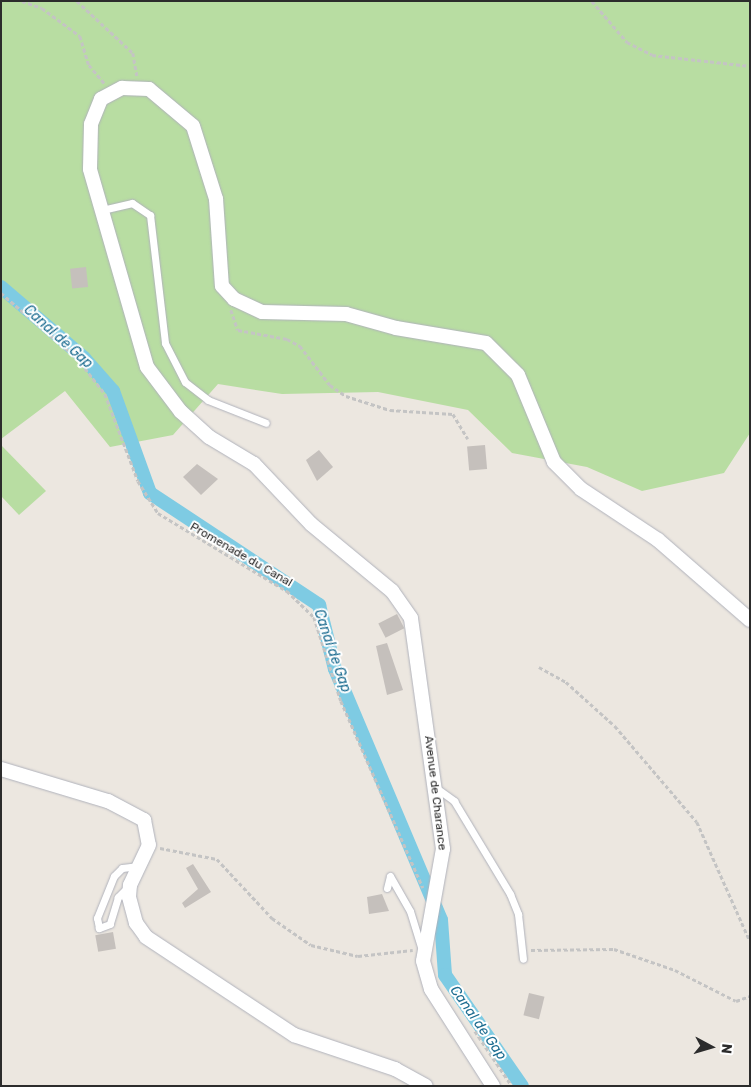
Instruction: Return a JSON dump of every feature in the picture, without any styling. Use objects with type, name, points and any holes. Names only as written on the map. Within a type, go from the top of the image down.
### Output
[{"type":"street","points":[[110,91],[137,88],[165,99],[193,126],[216,199],[222,286],[234,299],[262,312],[339,313],[396,328],[486,343],[518,375],[554,462],[581,489],[658,540],[750,620]]},
{"type":"street","name":"Avenue de Charance","points":[[110,91],[94,112],[89,145],[102,210],[147,368],[180,412],[210,437],[254,464],[311,524],[392,591],[411,618],[443,849],[431,896],[422,950],[431,989],[493,1086]]},
{"type":"street","points":[[1,769],[123,808],[149,826],[149,846],[130,885],[136,923],[178,959],[294,1035],[395,1069],[426,1086]]},
{"type":"lane","points":[[102,210],[132,203],[150,215],[165,343],[185,382],[208,400],[266,423]]},
{"type":"lane","points":[[434,786],[454,801],[505,885],[518,914],[523,959]]},
{"type":"lane","points":[[130,885],[118,897],[110,924],[99,928],[98,911],[114,876],[122,868],[139,866]]},
{"type":"lane","points":[[386,888],[390,876],[410,911],[422,950]]},
{"type":"path","points":[[22,1],[42,8],[80,36],[89,64],[110,91]]},
{"type":"path","points":[[77,1],[133,53],[137,88]]},
{"type":"path","points":[[592,1],[627,42],[652,55],[750,66]]},
{"type":"path","name":"Promenade du Canal","points":[[1,293],[77,358],[105,394],[138,481],[158,513],[287,591],[314,617],[341,701],[431,896]]},
{"type":"path","points":[[234,299],[231,318],[238,330],[287,339],[300,346],[336,390],[390,410],[453,414],[468,439]]},
{"type":"path","points":[[539,667],[566,682],[615,726],[696,822],[750,941]]},
{"type":"path","points":[[149,846],[217,859],[272,918],[311,945],[358,956],[422,950]]},
{"type":"path","points":[[522,950],[614,950],[675,970],[736,1001],[750,996]]},
{"type":"path","points":[[469,1022],[512,1086]]},
{"type":"green space","points":[[1,1],[750,1],[750,433],[724,473],[642,491],[587,467],[512,453],[468,410],[378,392],[282,394],[218,384],[173,435],[110,447],[65,391],[1,439]]},
{"type":"green space","points":[[1,445],[46,491],[19,515],[1,496]]},
{"type":"building","points":[[86,267],[88,287],[72,289],[70,269]]},
{"type":"building","points":[[485,445],[487,469],[469,470],[467,447]]},
{"type":"building","points":[[319,450],[333,467],[317,481],[306,460]]},
{"type":"building","points":[[197,464],[218,479],[201,495],[183,477]]},
{"type":"building","points":[[397,614],[404,628],[386,638],[378,624]]},
{"type":"building","points":[[387,643],[403,690],[387,695],[376,646]]},
{"type":"building","points":[[193,864],[211,892],[185,908],[182,903],[198,889],[186,868]]},
{"type":"building","points":[[382,894],[389,911],[369,914],[367,897]]},
{"type":"building","points":[[113,932],[116,949],[98,952],[95,935]]},
{"type":"building","points":[[529,993],[545,997],[539,1019],[523,1015]]},
{"type":"waterway","name":"Canal de Gap","points":[[1,287],[84,358],[113,391],[150,493],[319,605],[335,669],[441,920],[445,975],[522,1086]]}]
